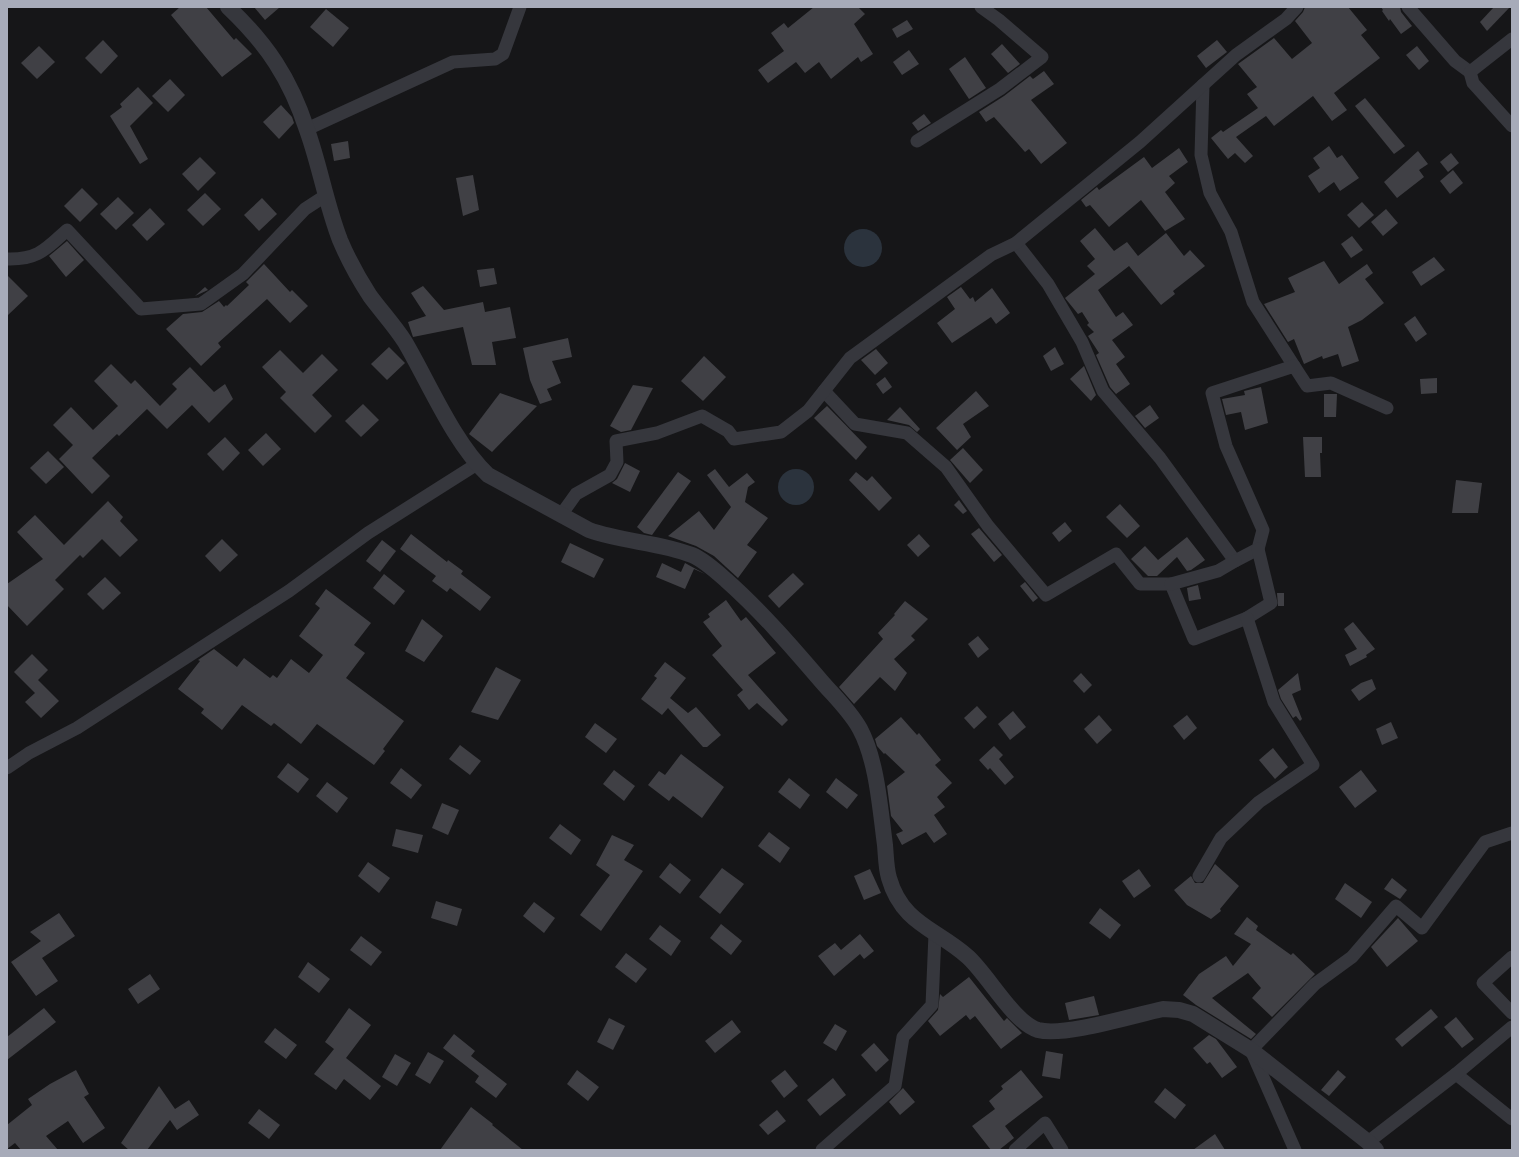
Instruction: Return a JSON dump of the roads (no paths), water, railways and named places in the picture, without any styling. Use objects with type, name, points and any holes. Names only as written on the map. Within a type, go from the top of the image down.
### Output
[{"type":"street","points":[[228,7],[243,21],[274,59],[283,74],[307,129],[325,196],[340,240],[356,274],[404,340],[438,401],[477,464],[488,475],[589,530],[605,536],[663,547],[694,555],[737,590],[790,645],[851,715],[860,729],[874,776],[889,877],[896,898],[912,918],[969,958],[1023,1022],[1038,1030],[1066,1031],[1164,1009],[1179,1010],[1193,1014],[1251,1050],[1372,1146],[1512,1027]]},
{"type":"street","points":[[307,129],[453,62],[495,59],[503,54],[520,7]]},
{"type":"street","points":[[917,141],[1000,89],[1042,57],[999,20],[981,7]]},
{"type":"street","points":[[561,515],[576,494],[610,475],[616,462],[616,441],[657,433],[702,416],[728,431],[734,439],[781,432],[808,410],[850,358],[991,255],[1016,242],[1140,142],[1236,55],[1286,19],[1297,7]]},
{"type":"street","points":[[1408,7],[1455,61],[1470,72],[1473,83],[1512,126]]},
{"type":"street","points":[[1470,72],[1512,39]]},
{"type":"street","points":[[1203,85],[1201,155],[1210,193],[1231,232],[1253,302],[1307,386],[1331,382],[1387,408]]},
{"type":"street","points":[[7,259],[18,260],[40,254],[68,230],[141,309],[201,304],[243,274],[305,209],[325,196]]},
{"type":"street","points":[[1016,242],[1048,284],[1082,342],[1103,392],[1160,458],[1235,561]]},
{"type":"street","points":[[1171,584],[1194,639],[1247,618],[1271,602],[1258,549],[1263,530],[1226,446],[1212,393],[1294,366]]},
{"type":"street","points":[[824,391],[855,424],[907,433],[946,466],[988,526],[1046,595],[1116,554],[1140,584],[1171,584],[1218,571],[1258,549]]},
{"type":"street","points":[[7,768],[29,753],[83,724],[289,591],[368,533],[477,464]]},
{"type":"street","points":[[1199,876],[1221,838],[1259,802],[1313,765],[1274,702],[1247,618]]},
{"type":"street","points":[[1251,1050],[1315,984],[1352,957],[1396,906],[1422,928],[1485,842],[1512,833]]},
{"type":"street","points":[[822,1150],[894,1086],[903,1037],[932,1005],[935,934]]},
{"type":"street","points":[[1512,957],[1483,983],[1512,1013]]},
{"type":"street","points":[[1251,1050],[1295,1150]]},
{"type":"street","points":[[1456,1074],[1512,1119]]},
{"type":"street","points":[[1015,1150],[1045,1123],[1062,1150]]}]
